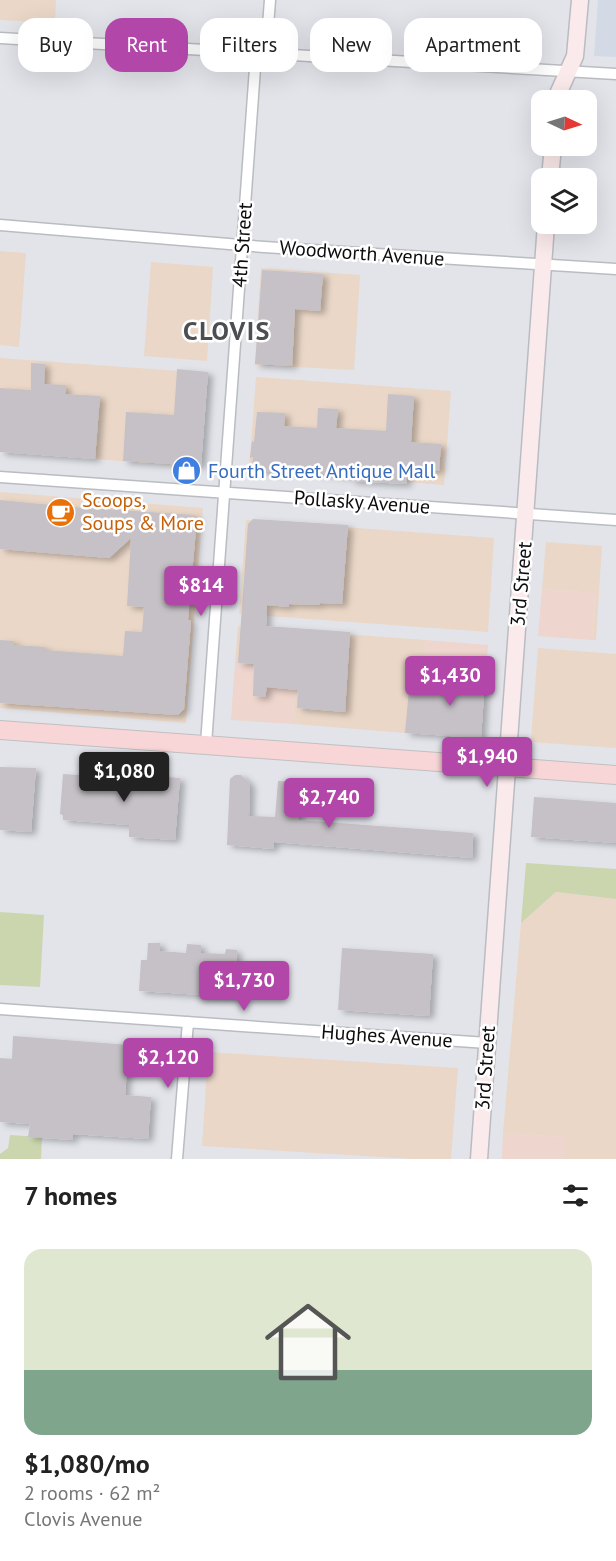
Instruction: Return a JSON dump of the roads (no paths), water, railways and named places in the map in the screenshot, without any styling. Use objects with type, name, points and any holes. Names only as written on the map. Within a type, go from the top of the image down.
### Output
[{"type":"main road","points":[[0,729],[616,775]]},
{"type":"street","name":"4th Street","points":[[269,18],[270,0]]},
{"type":"street","points":[[560,90],[576,52],[580,0]]},
{"type":"street","points":[[0,38],[200,49]]},
{"type":"street","points":[[298,55],[616,74]]},
{"type":"street","name":"4th Street","points":[[206,744],[255,72]]},
{"type":"street","name":"Woodworth Avenue","points":[[0,225],[242,245],[616,270]]},
{"type":"street","name":"3rd Street","points":[[479,1159],[545,234]]},
{"type":"street","name":"Pollasky Avenue","points":[[0,477],[616,520]]},
{"type":"street","name":"Hughes Avenue","points":[[0,1009],[487,1043]]},
{"type":"street","points":[[177,1159],[188,1022]]},
{"type":"place","name":"Fourth Street Antique Mall","points":[[187,471]]},
{"type":"place","name":"Scoops, Soups & More","points":[[61,512]]},
{"type":"district","name":"CLOVIS","points":[[227,331]]}]
